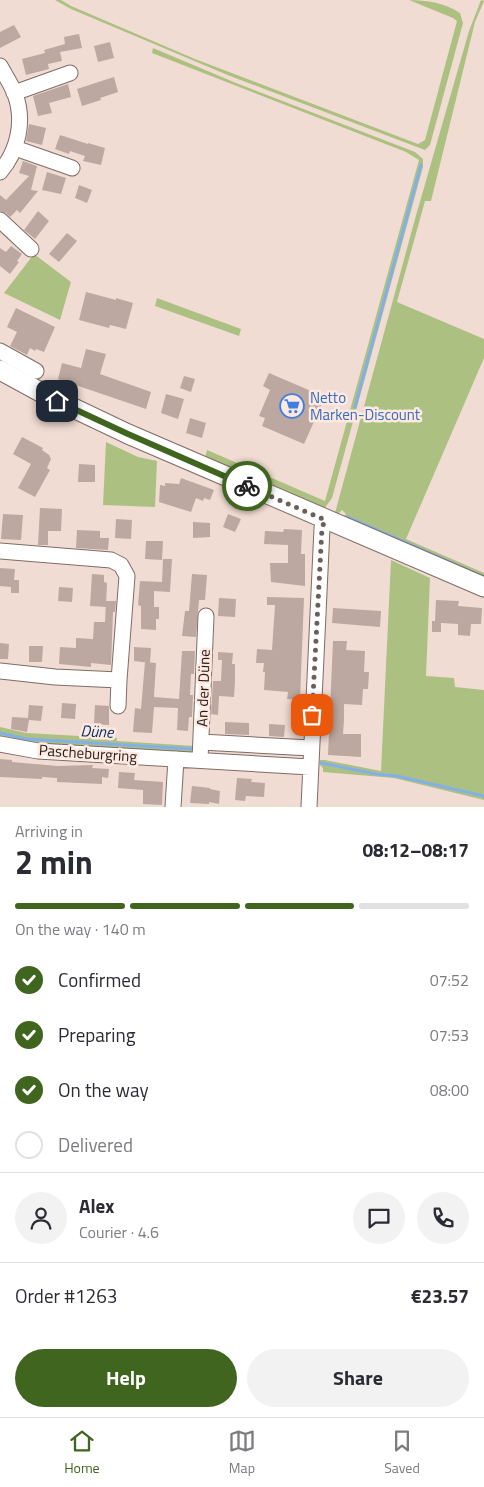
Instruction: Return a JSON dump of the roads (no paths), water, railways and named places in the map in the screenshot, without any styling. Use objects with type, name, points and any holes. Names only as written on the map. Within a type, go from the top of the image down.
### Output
[{"type":"main road","points":[[0,370],[44,394],[128,434],[484,587]]},
{"type":"street","points":[[0,66],[14,93],[19,107],[20,122],[15,148],[8,163],[0,172]]},
{"type":"street","points":[[14,93],[70,74]]},
{"type":"street","points":[[15,148],[72,168]]},
{"type":"street","points":[[0,220],[31,249]]},
{"type":"street","points":[[0,351],[36,371]]},
{"type":"street","points":[[308,807],[322,528],[325,520]]},
{"type":"street","points":[[0,552],[111,560],[121,565],[127,576],[118,706]]},
{"type":"street","name":"An der Düne","points":[[200,760],[206,616]]},
{"type":"street","points":[[0,671],[49,677],[119,680]]},
{"type":"street","points":[[201,742],[311,748]]},
{"type":"street","name":"Pascheburgring","points":[[0,744],[38,751],[310,767]]},
{"type":"street","points":[[173,807],[176,759]]},
{"type":"waterway","points":[[355,407],[421,165]]},
{"type":"waterway","points":[[348,517],[484,577]]},
{"type":"waterway","name":"Düne","points":[[0,733],[26,739],[193,749]]},
{"type":"waterway","name":"Düne","points":[[321,763],[376,774],[397,776],[484,796]]},
{"type":"place","name":"Netto Marken-Discount","points":[[292,406]]}]
